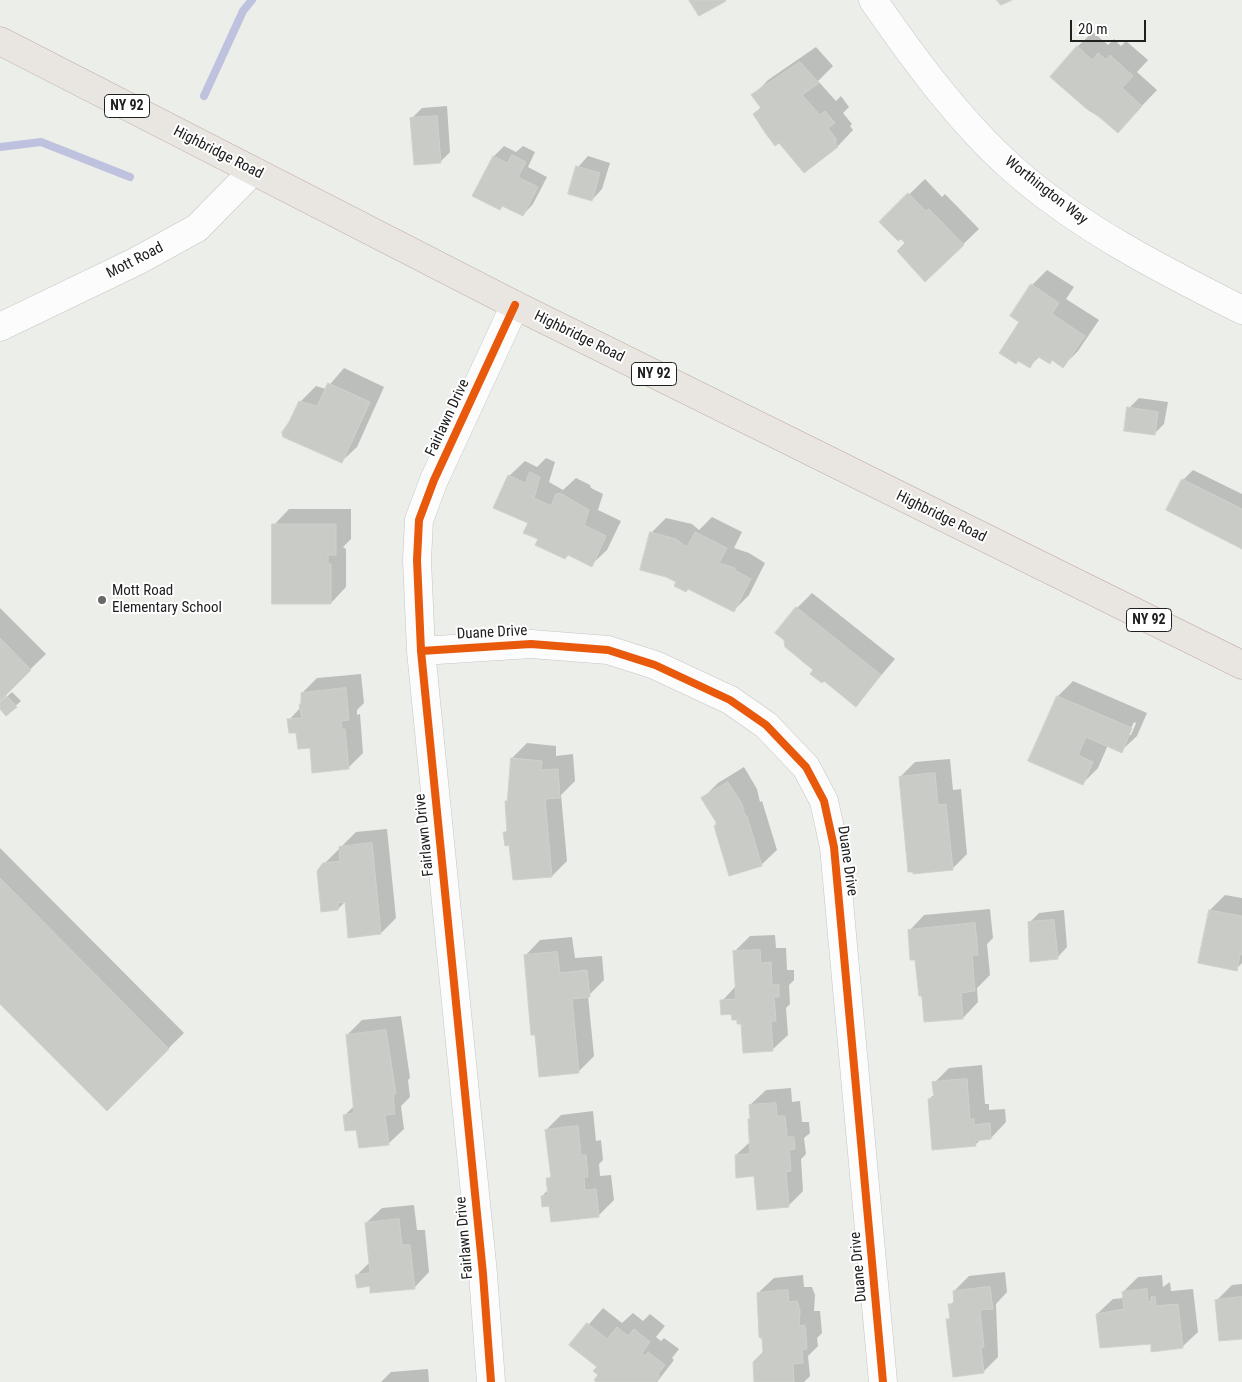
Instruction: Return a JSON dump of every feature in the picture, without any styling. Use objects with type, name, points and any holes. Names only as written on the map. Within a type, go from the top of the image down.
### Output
[{"type":"highway","name":"Highbridge Road","points":[[0,41],[515,305],[1242,665]]},
{"type":"street","name":"Worthington Way","points":[[873,0],[964,119],[1014,169],[1081,221],[1194,286],[1242,310]]},
{"type":"street","name":"Mott Road","points":[[0,327],[137,261],[197,228],[253,172]]},
{"type":"street","name":"Fairlawn Drive","points":[[491,1382],[483,1274],[421,651],[417,560],[419,520],[434,480],[515,305]]},
{"type":"street","name":"Duane Drive","points":[[421,651],[531,644],[608,650],[655,665],[730,700],[766,725],[806,767],[824,801],[834,847],[883,1382]]},
{"type":"building","points":[[689,0],[725,0],[726,1],[699,16]]},
{"type":"building","points":[[997,0],[1012,0],[1001,5]]},
{"type":"building","points":[[1077,46],[1092,60],[1098,53],[1106,60],[1110,55],[1133,76],[1122,88],[1142,106],[1118,133],[1050,77]]},
{"type":"building","points":[[800,62],[819,83],[802,95],[820,115],[825,111],[835,123],[828,128],[837,140],[835,142],[838,147],[804,173],[779,143],[775,146],[766,134],[753,114],[761,108],[751,95]]},
{"type":"building","points":[[437,116],[441,163],[414,165],[410,118]]},
{"type":"building","points":[[512,155],[526,162],[518,177],[538,187],[523,216],[502,206],[500,210],[472,196],[493,156],[507,163]]},
{"type":"building","points":[[576,166],[600,173],[592,201],[568,194]]},
{"type":"building","points":[[908,193],[926,211],[929,209],[964,245],[925,282],[897,251],[905,243],[901,239],[898,241],[879,222]]},
{"type":"building","points":[[1031,284],[1059,303],[1052,314],[1085,336],[1063,368],[1052,360],[1050,364],[1037,356],[1030,368],[1018,361],[1016,364],[999,353],[1019,322],[1010,316]]},
{"type":"building","points":[[328,383],[370,402],[342,463],[283,437],[282,432],[299,401],[317,406]]},
{"type":"building","points":[[1127,407],[1158,412],[1155,435],[1124,431]]},
{"type":"building","points":[[530,472],[540,477],[534,498],[551,506],[556,494],[560,493],[589,510],[584,525],[606,536],[592,567],[568,555],[565,559],[535,545],[538,539],[523,533],[528,523],[493,508],[508,475],[525,483]]},
{"type":"building","points":[[1182,479],[1242,509],[1242,549],[1166,510]]},
{"type":"building","points":[[272,524],[336,524],[336,555],[328,555],[328,564],[331,564],[331,604],[272,604]]},
{"type":"building","points":[[650,532],[676,539],[687,547],[695,532],[727,548],[719,563],[735,568],[734,570],[751,579],[734,612],[688,589],[686,592],[674,586],[676,582],[666,577],[640,570]]},
{"type":"building","points":[[796,607],[881,675],[856,707],[824,681],[822,683],[810,674],[813,670],[785,647],[784,640],[775,633]]},
{"type":"building","points":[[0,638],[31,670],[0,701]]},
{"type":"building","points":[[346,688],[349,720],[341,721],[342,730],[345,729],[349,769],[312,773],[310,748],[298,749],[296,733],[289,733],[287,719],[302,718],[299,705],[301,703],[301,693]]},
{"type":"building","points":[[7,696],[17,707],[6,716],[0,709],[0,702]]},
{"type":"building","points":[[1057,696],[1132,728],[1122,753],[1086,737],[1078,755],[1093,762],[1083,785],[1028,761]]},
{"type":"building","points":[[511,758],[542,761],[541,770],[558,769],[560,798],[545,799],[552,877],[513,880],[509,845],[505,846],[503,832],[507,832],[505,801],[507,801]]},
{"type":"building","points":[[935,773],[938,805],[946,804],[953,870],[913,874],[913,872],[908,872],[899,777]]},
{"type":"building","points":[[728,782],[742,804],[745,816],[747,816],[762,866],[729,876],[714,826],[716,822],[701,798]]},
{"type":"building","points":[[372,843],[381,934],[348,938],[345,902],[338,903],[338,910],[321,912],[317,871],[323,863],[340,861],[339,847]]},
{"type":"building","points":[[0,878],[169,1049],[107,1111],[0,1004]]},
{"type":"building","points":[[1209,910],[1242,916],[1242,955],[1240,954],[1237,971],[1198,963]]},
{"type":"building","points":[[1054,920],[1058,959],[1030,962],[1028,922]]},
{"type":"building","points":[[975,923],[978,955],[972,955],[975,991],[961,993],[963,1019],[924,1022],[922,996],[919,996],[915,960],[910,960],[908,930]]},
{"type":"building","points":[[760,950],[761,963],[771,962],[772,985],[779,984],[779,997],[774,997],[776,1021],[771,1021],[773,1051],[743,1053],[741,1024],[737,1024],[737,1020],[732,1020],[731,1014],[721,1015],[720,1000],[736,999],[733,951]]},
{"type":"building","points":[[557,952],[560,973],[587,970],[590,997],[572,999],[579,1073],[539,1077],[535,1035],[531,1035],[524,955]]},
{"type":"building","points":[[386,1030],[396,1094],[393,1094],[395,1114],[385,1115],[389,1145],[359,1148],[356,1130],[345,1131],[343,1115],[354,1113],[346,1035]]},
{"type":"building","points":[[967,1079],[970,1119],[974,1119],[974,1125],[990,1123],[991,1139],[975,1141],[976,1146],[932,1150],[928,1099],[934,1098],[932,1082]]},
{"type":"building","points":[[776,1103],[777,1116],[785,1116],[787,1137],[794,1137],[795,1149],[789,1150],[791,1171],[786,1172],[789,1207],[757,1210],[754,1176],[736,1178],[735,1155],[750,1154],[749,1105]]},
{"type":"building","points":[[578,1126],[581,1155],[586,1155],[588,1177],[584,1177],[585,1190],[596,1189],[599,1217],[551,1222],[549,1206],[542,1207],[541,1196],[548,1195],[546,1178],[551,1178],[545,1130]]},
{"type":"building","points":[[399,1219],[402,1245],[410,1245],[415,1289],[370,1293],[370,1286],[357,1288],[355,1275],[370,1273],[365,1223]]},
{"type":"building","points":[[990,1287],[993,1309],[980,1310],[984,1347],[981,1347],[984,1373],[953,1377],[946,1319],[950,1319],[948,1304],[954,1304],[953,1291]]},
{"type":"building","points":[[1147,1289],[1148,1302],[1151,1302],[1151,1297],[1155,1296],[1156,1306],[1178,1304],[1183,1348],[1151,1352],[1151,1344],[1100,1348],[1096,1314],[1124,1309],[1122,1292]]},
{"type":"building","points":[[788,1290],[789,1302],[797,1301],[800,1311],[799,1326],[805,1325],[807,1349],[802,1350],[803,1363],[793,1364],[794,1382],[754,1382],[753,1362],[763,1352],[762,1339],[759,1337],[757,1293]]},
{"type":"building","points":[[1242,1297],[1242,1339],[1219,1341],[1215,1300]]},
{"type":"building","points":[[587,1323],[607,1339],[617,1327],[628,1336],[634,1329],[650,1342],[642,1353],[646,1356],[648,1352],[665,1365],[658,1374],[660,1376],[655,1382],[596,1382],[594,1380],[598,1375],[593,1371],[597,1367],[569,1345]]},
{"type":"waterway","points":[[204,96],[243,11],[252,0]]},
{"type":"waterway","points":[[0,147],[41,142],[130,177]]},
{"type":"cycle path","points":[[491,1382],[483,1274],[421,651],[417,560],[419,520],[434,480],[515,305]]},
{"type":"cycle path","points":[[421,651],[531,644],[608,650],[655,665],[730,700],[766,725],[806,767],[824,801],[834,847],[883,1382]]},
{"type":"place","name":"Mott Road Elementary School","points":[[102,600]]}]
